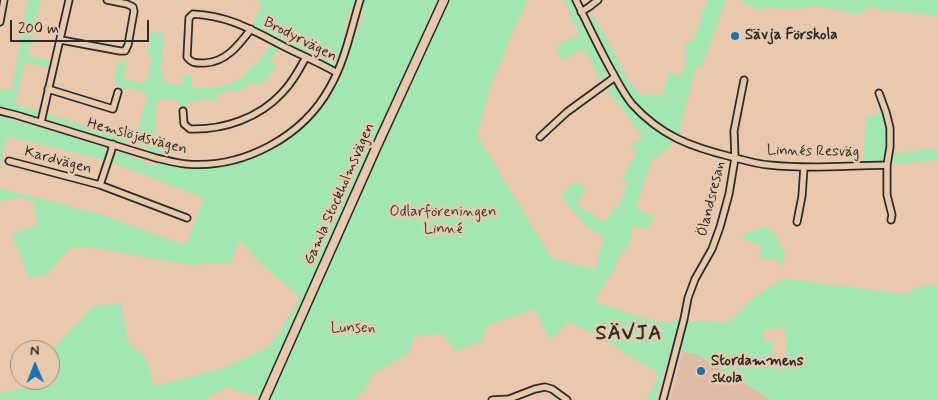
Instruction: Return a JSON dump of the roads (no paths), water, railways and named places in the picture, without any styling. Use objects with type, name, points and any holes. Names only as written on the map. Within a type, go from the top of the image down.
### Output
[{"type":"main road","name":"Gamla Stockholmsvägen","points":[[264,400],[444,0]]},
{"type":"street","points":[[0,22],[4,0]]},
{"type":"street","points":[[41,122],[69,0]]},
{"type":"street","points":[[60,40],[125,51],[131,29],[133,7],[107,0]]},
{"type":"street","name":"Hemslöjdsvägen","points":[[0,111],[156,158],[186,164],[220,163],[237,159],[266,149],[309,116],[322,100],[337,74],[360,0]]},
{"type":"street","name":"Linnés Resväg","points":[[576,0],[622,90],[632,104],[653,124],[685,143],[735,158],[767,165],[804,167],[887,165]]},
{"type":"street","points":[[581,12],[598,0]]},
{"type":"street","name":"Brodyrvägen","points":[[251,29],[231,53],[222,58],[209,63],[196,63],[190,61],[187,57],[188,21],[190,16],[193,14],[214,16],[251,29],[337,74]]},
{"type":"street","points":[[183,111],[184,124],[190,129],[215,127],[239,122],[261,111],[282,94],[306,58]]},
{"type":"street","points":[[540,137],[568,112],[615,76]]},
{"type":"street","name":"Ölandsresan","points":[[663,400],[688,298],[695,279],[712,249],[729,194],[735,158],[734,131],[744,80]]},
{"type":"street","points":[[48,89],[113,109],[118,92]]},
{"type":"street","points":[[878,93],[890,128],[887,195],[892,215],[891,220]]},
{"type":"street","name":"Kardvägen","points":[[100,186],[113,144]]},
{"type":"street","name":"Kardvägen","points":[[9,161],[100,186],[187,218]]},
{"type":"street","points":[[797,222],[802,196],[804,167]]},
{"type":"street","points":[[492,400],[509,399],[545,387],[552,389],[566,400]]},
{"type":"place","name":"Sävja Förskola","points":[[735,36]]},
{"type":"place","name":"Stordammens skola","points":[[701,371]]},
{"type":"district","name":"SÄVJA","points":[[629,335]]},
{"type":"park label","name":"Odlarföreningen Linné","points":[[443,222]]},
{"type":"park label","name":"Lunsen","points":[[353,329]]}]
